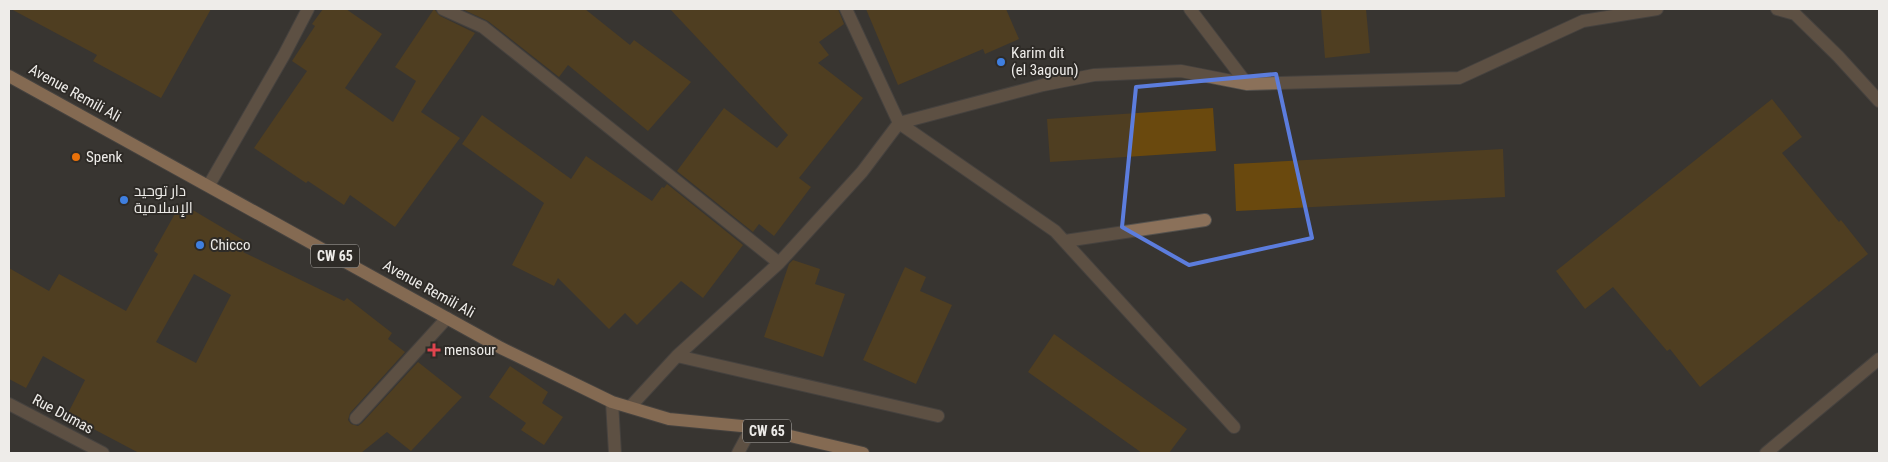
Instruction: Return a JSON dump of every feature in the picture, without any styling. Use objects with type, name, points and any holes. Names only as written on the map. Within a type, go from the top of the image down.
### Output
[{"type":"main road","name":"Avenue Remili Ali","points":[[9,76],[209,185],[500,348],[612,402],[669,419],[752,427],[863,453]]},
{"type":"street","points":[[209,185],[284,55],[308,9]]},
{"type":"street","points":[[443,9],[483,27],[778,263]]},
{"type":"street","points":[[846,9],[899,123],[1055,231],[1234,427]]},
{"type":"street","points":[[1190,9],[1247,84]]},
{"type":"street","points":[[630,407],[677,356],[778,263],[862,172],[899,123],[1044,85],[1094,75],[1181,71],[1247,84],[1459,78],[1583,20],[1657,9]]},
{"type":"street","points":[[1776,9],[1794,11],[1879,101]]},
{"type":"street","points":[[1065,241],[1205,220]]},
{"type":"street","points":[[356,418],[447,318]]},
{"type":"street","points":[[677,356],[938,416]]},
{"type":"street","points":[[1766,453],[1879,359]]},
{"type":"street","points":[[612,402],[615,453]]},
{"type":"street","name":"Rue Dumas","points":[[9,404],[103,453]]},
{"type":"street","points":[[738,453],[752,427]]},
{"type":"highlighted area","points":[[1276,74],[1312,238],[1189,265],[1122,227],[1136,87]]},
{"type":"building","points":[[11,9],[211,9],[161,98],[93,61],[97,55]]},
{"type":"building","points":[[323,9],[346,9],[382,34],[345,88],[393,122],[416,81],[395,67],[434,9],[440,16],[475,33],[421,112],[460,138],[395,227],[350,195],[344,205],[308,181],[306,183],[254,148],[307,71],[292,61],[315,26],[312,24]]},
{"type":"building","points":[[462,9],[585,9],[630,45],[634,40],[691,82],[648,131],[568,65],[559,77],[488,21]]},
{"type":"building","points":[[670,9],[838,9],[844,24],[819,42],[829,55],[818,63],[863,98],[799,178],[811,187],[774,236],[759,224],[753,232],[677,171],[724,108],[777,148],[788,135]]},
{"type":"building","points":[[866,9],[1006,9],[1019,39],[985,54],[983,49],[898,85]]},
{"type":"building","points":[[1321,9],[1366,9],[1370,53],[1325,58]]},
{"type":"building","points":[[1772,99],[1802,137],[1782,153],[1868,254],[1700,387],[1670,349],[1667,351],[1613,287],[1585,309],[1556,271]]},
{"type":"building","points":[[1213,108],[1216,151],[1050,162],[1047,119]]},
{"type":"building","points":[[482,115],[571,179],[586,156],[652,201],[662,187],[664,188],[667,184],[743,245],[703,298],[681,281],[637,325],[625,313],[609,329],[558,278],[554,286],[512,265],[544,203],[462,144]]},
{"type":"building","points":[[1503,149],[1505,197],[1236,211],[1234,164]]},
{"type":"building","points":[[181,203],[250,244],[243,252],[344,301],[347,298],[392,333],[388,339],[405,352],[350,413],[348,420],[351,424],[358,426],[362,423],[418,362],[462,397],[411,451],[387,432],[361,453],[139,453],[67,415],[85,380],[43,356],[26,388],[9,379],[9,268],[49,291],[59,274],[126,311],[158,254],[154,251]],"holes":[[[194,274],[231,295],[196,363],[156,342]]]},
{"type":"building","points":[[793,260],[820,269],[815,284],[845,294],[823,357],[764,337],[789,264]]},
{"type":"building","points":[[905,267],[926,277],[920,291],[952,305],[916,384],[863,360]]},
{"type":"building","points":[[1054,334],[1187,429],[1169,453],[1142,453],[1028,372]]},
{"type":"building","points":[[510,366],[548,392],[542,403],[563,417],[544,445],[521,430],[526,423],[489,397]]},
{"type":"place","name":"Karim dit (el 3agoun)","points":[[1001,62]]},
{"type":"place","name":"Spenk","points":[[76,157]]},
{"type":"place","name":"دار توحيد الإسلامية","points":[[124,200]]},
{"type":"place","name":"Chicco","points":[[200,245]]},
{"type":"place","name":"mensour","points":[[434,350]]}]
